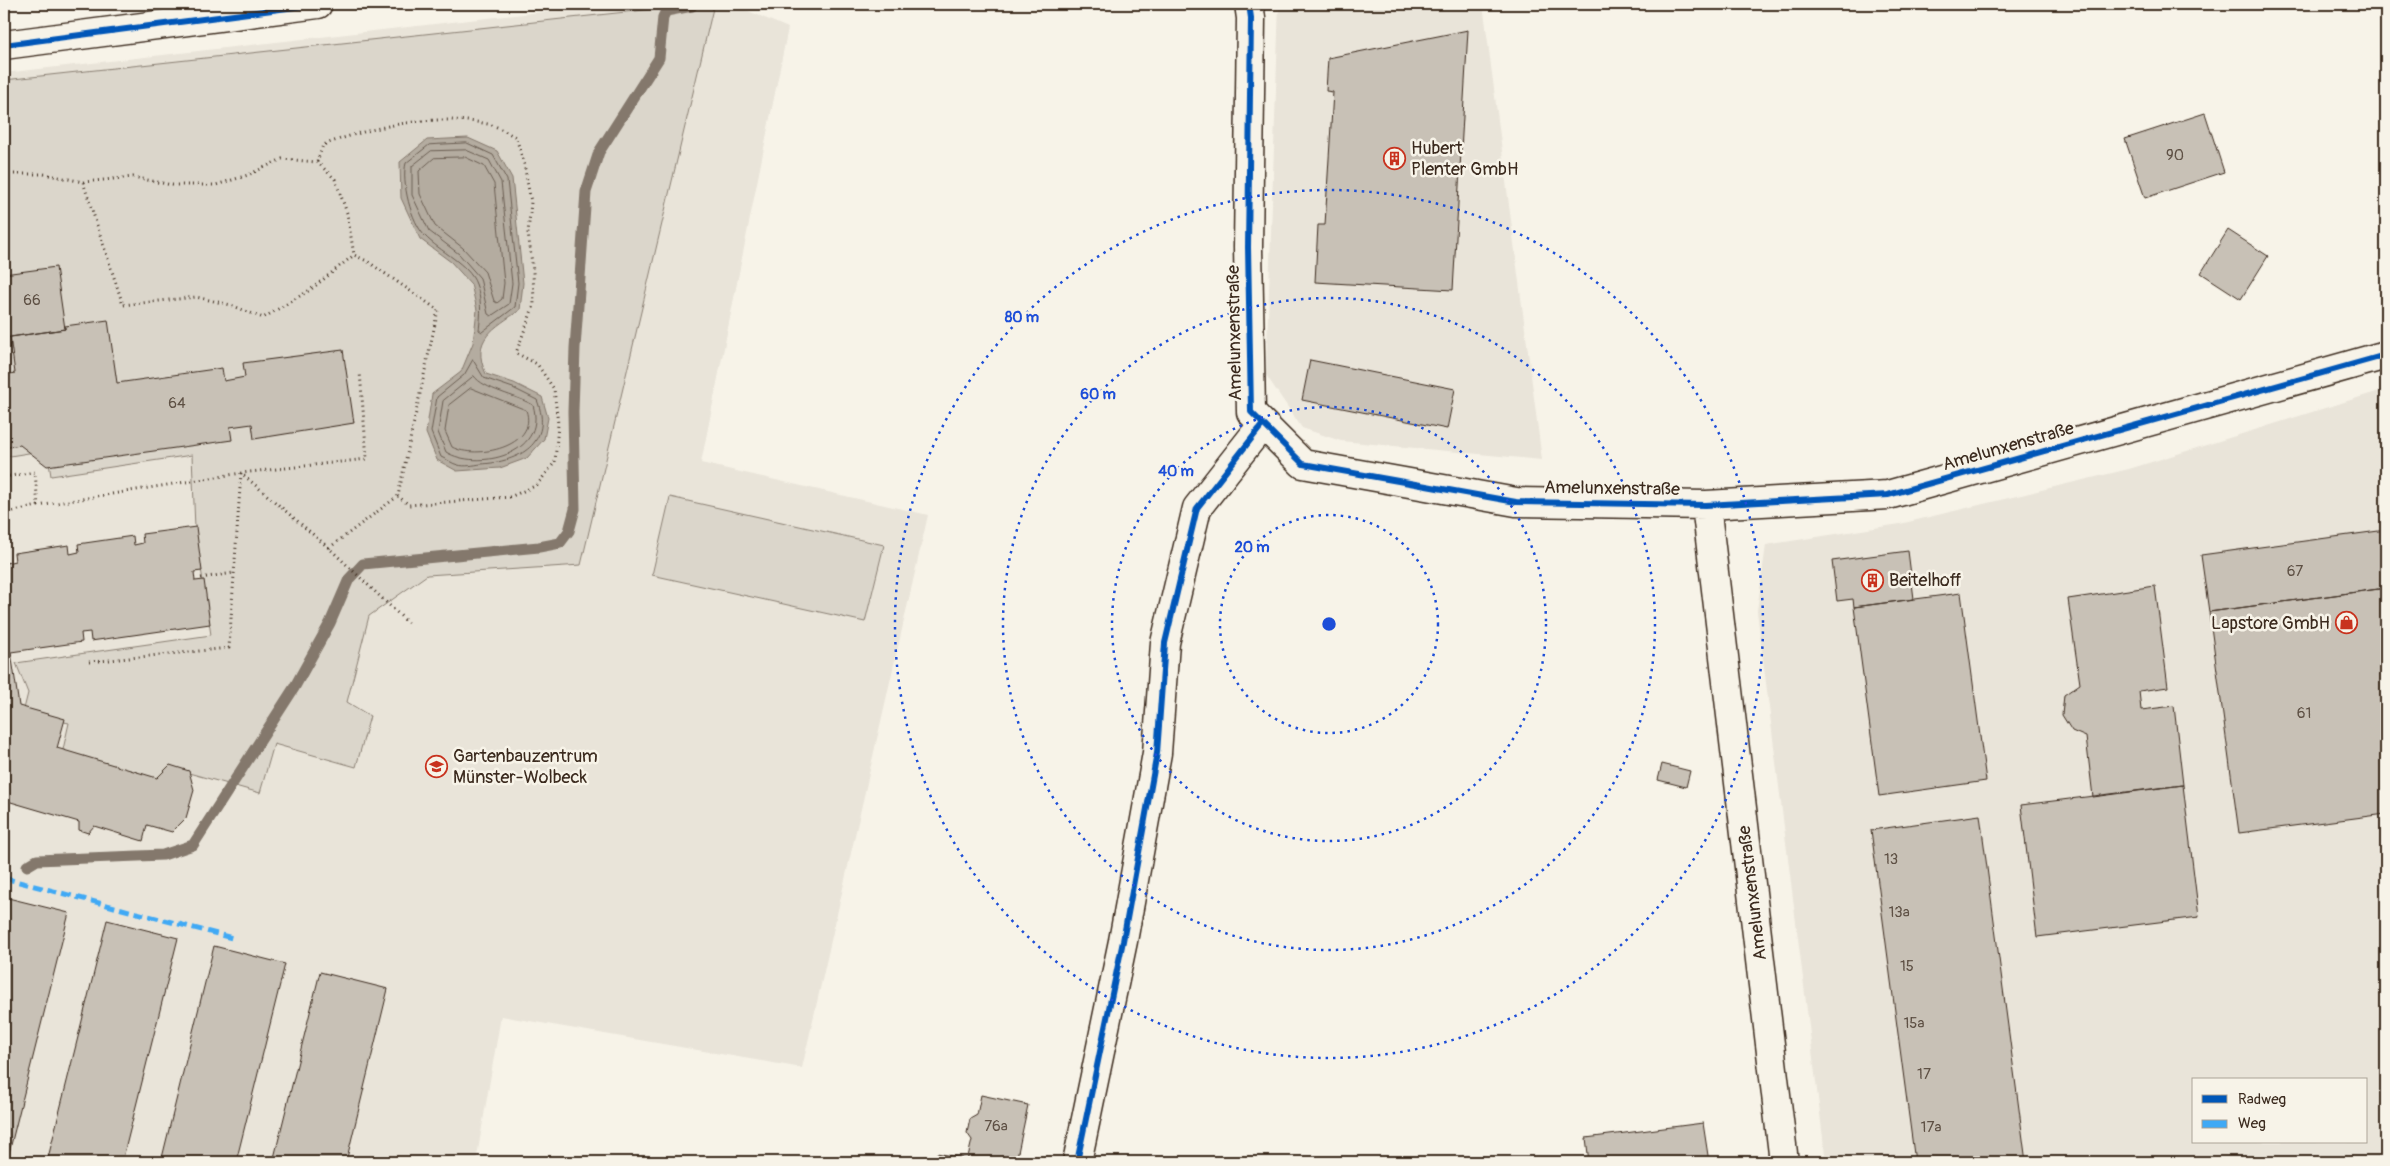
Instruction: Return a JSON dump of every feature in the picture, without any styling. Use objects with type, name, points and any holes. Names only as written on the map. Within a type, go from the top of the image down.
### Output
[{"type":"street","points":[[4,45],[318,4]]},
{"type":"street","name":"Amelunxenstraße","points":[[1249,4],[1251,18],[1248,247],[1251,412],[1303,464],[1516,502],[1706,505],[1888,495],[2386,355]]},
{"type":"street","points":[[1077,1162],[1123,941],[1157,753],[1165,643],[1197,508],[1263,424]]},
{"type":"street","name":"Amelunxenstraße","points":[[1706,505],[1784,1162]]},
{"type":"path","points":[[317,162],[323,145],[359,132],[407,122],[454,120],[490,124],[516,137],[524,164],[531,202],[528,232],[533,271],[534,305],[516,352],[537,364],[554,389],[558,424],[555,462],[537,485],[510,497],[409,505],[398,496]]},
{"type":"path","points":[[4,174],[44,174],[83,182],[133,177],[172,185],[216,185],[248,175],[282,159],[317,162],[335,179],[347,214],[354,255]]},
{"type":"path","points":[[83,182],[123,305],[196,297],[231,305],[263,318],[310,290],[354,255]]},
{"type":"path","points":[[329,548],[398,496],[438,310],[367,261],[354,255]]},
{"type":"path","points":[[4,513],[241,472],[367,459],[360,372]]},
{"type":"path","points":[[4,477],[36,472],[38,506]]},
{"type":"path","points":[[241,472],[338,556],[378,597],[408,623]]},
{"type":"path","points":[[89,662],[228,648],[241,472]]},
{"type":"path","points":[[201,578],[234,573]]},
{"type":"shaded area","name":"Gartenbauzentrum Münster-Wolbeck","points":[[611,4],[732,4],[788,28],[701,463],[928,515],[802,1068],[501,1016],[476,1162],[4,1162],[4,73]]},
{"type":"shaded area","points":[[699,4],[714,4],[581,565],[427,575],[369,616],[347,702],[370,716],[356,767],[274,744],[260,793],[171,768],[158,781],[62,754],[69,723],[23,713],[28,693],[16,663],[211,635],[195,528],[192,455],[51,476],[47,450],[4,457],[4,80]]},
{"type":"shaded area","points":[[1279,4],[1483,4],[1542,460],[1341,441],[1302,428],[1266,375]]},
{"type":"shaded area","points":[[2386,389],[2386,1162],[1826,1162],[1757,611],[1766,545],[1900,524],[2129,469]]},
{"type":"shaded area","points":[[670,497],[884,545],[865,622],[652,575]]},
{"type":"water","points":[[468,138],[497,151],[512,178],[523,283],[520,310],[501,323],[487,336],[481,352],[482,362],[486,374],[514,383],[542,397],[548,418],[544,439],[527,458],[500,468],[457,471],[437,460],[426,433],[432,394],[461,372],[473,343],[477,310],[471,284],[451,262],[420,239],[401,198],[400,162],[427,140]]},
{"type":"building","name":"Hubert Plenter GmbH","points":[[1468,30],[1453,290],[1315,282],[1318,225],[1325,225],[1333,92],[1326,91],[1328,58]]},
{"type":"building","points":[[2205,113],[2224,172],[2145,198],[2125,139]]},
{"type":"building","points":[[2228,230],[2268,256],[2241,299],[2201,273]]},
{"type":"building","points":[[56,267],[65,329],[4,338],[4,274]]},
{"type":"building","points":[[108,320],[117,383],[222,368],[224,381],[245,377],[243,363],[343,350],[354,423],[254,439],[252,424],[230,427],[232,440],[47,466],[20,445],[4,448],[4,375],[15,373],[10,337],[65,329],[65,326]]},
{"type":"building","points":[[1310,360],[1455,389],[1447,429],[1302,400]]},
{"type":"building","points":[[196,527],[202,571],[194,572],[195,581],[204,580],[210,624],[91,641],[90,632],[81,633],[82,642],[11,652],[19,706],[65,719],[57,748],[157,778],[170,765],[189,771],[194,790],[186,818],[172,832],[147,825],[143,841],[94,826],[88,833],[79,830],[79,822],[4,800],[4,554],[6,563],[15,561],[14,553],[69,545],[70,554],[79,552],[78,544],[133,536],[134,545],[143,543],[142,534]]},
{"type":"building","points":[[2386,530],[2386,588],[2209,612],[2201,555]]},
{"type":"building","name":"Beitelhoff","points":[[1908,551],[1914,599],[1854,607],[1853,599],[1837,601],[1832,561]]},
{"type":"building","points":[[2155,586],[2168,687],[2139,691],[2141,710],[2174,706],[2183,785],[2093,797],[2086,737],[2072,731],[2062,715],[2064,695],[2080,684],[2068,599]]},
{"type":"building","points":[[2386,588],[2386,814],[2239,833],[2209,612]]},
{"type":"building","points":[[1961,593],[1986,781],[1879,796],[1854,607]]},
{"type":"building","points":[[1662,764],[1690,771],[1686,787],[1658,780]]},
{"type":"building","points":[[2183,785],[2199,917],[2037,937],[2021,805]]},
{"type":"building","points":[[1980,815],[2026,1162],[1915,1162],[1871,830]]},
{"type":"building","points":[[4,897],[69,913],[8,1157],[30,1162],[4,1162]]},
{"type":"building","points":[[107,920],[178,938],[122,1162],[47,1162]]},
{"type":"building","points":[[214,946],[285,964],[236,1162],[161,1162]]},
{"type":"building","points":[[320,972],[388,989],[346,1162],[273,1162]]},
{"type":"building","points":[[981,1095],[1028,1105],[1016,1162],[967,1161],[972,1140],[967,1133],[970,1119],[977,1115]]},
{"type":"building","points":[[1703,1123],[1709,1162],[1589,1162],[1586,1138]]},
{"type":"building","points":[[937,1153],[967,1159],[967,1161],[971,1162],[935,1162]]},
{"type":"waterway","points":[[27,866],[37,860],[163,855],[193,845],[294,688],[330,623],[349,579],[363,564],[539,547],[560,543],[569,531],[575,509],[573,412],[575,348],[586,192],[599,152],[659,58],[663,17],[666,11],[692,6],[693,4]]},
{"type":"marked path","points":[[4,878],[236,939]]},
{"type":"cycle path","points":[[4,45],[318,4]]},
{"type":"cycle path","points":[[797,4],[806,6],[874,4]]},
{"type":"cycle path","points":[[1249,4],[1251,18],[1248,247],[1251,412],[1303,464],[1516,502],[1706,505],[1888,495],[2386,355]]},
{"type":"cycle path","points":[[1077,1162],[1123,941],[1157,753],[1165,643],[1197,508],[1263,424]]},
{"type":"place","name":"Hubert Plenter GmbH","points":[[1395,158]]},
{"type":"place","name":"Beitelhoff","points":[[1873,580]]},
{"type":"place","name":"Lapstore GmbH","points":[[2346,623]]},
{"type":"place","name":"Gartenbauzentrum Münster-Wolbeck","points":[[437,766]]}]
